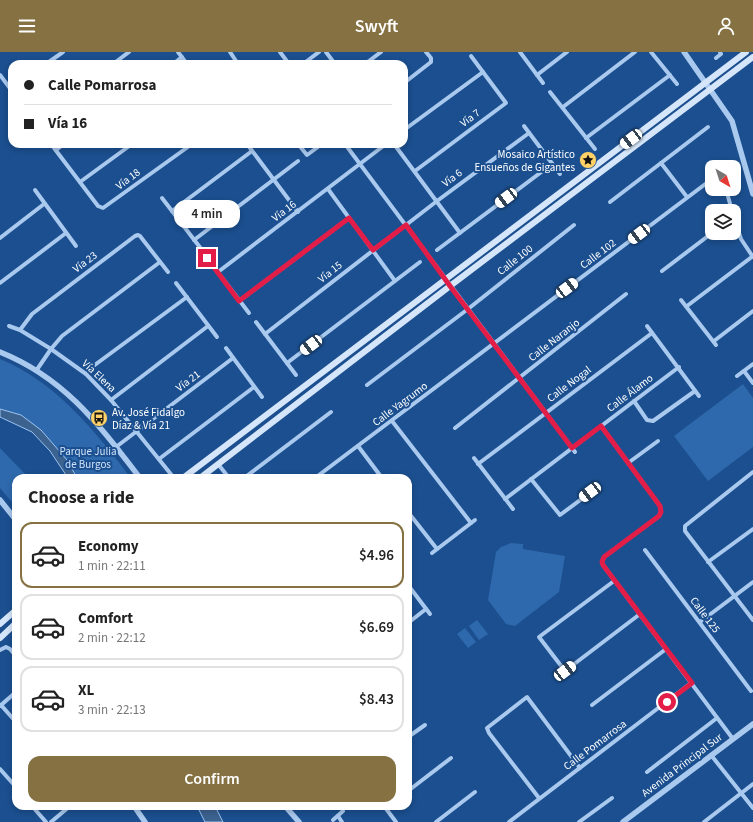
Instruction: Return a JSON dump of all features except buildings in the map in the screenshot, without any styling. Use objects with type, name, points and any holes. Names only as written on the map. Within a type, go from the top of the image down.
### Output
[{"type":"main road","points":[[188,474],[746,52]]},
{"type":"main road","points":[[205,474],[450,286],[753,57]]},
{"type":"main road","points":[[0,624],[12,614]]},
{"type":"main road","points":[[0,638],[12,627]]},
{"type":"street","points":[[52,60],[63,52]]},
{"type":"street","points":[[118,60],[129,52]]},
{"type":"street","points":[[178,52],[184,60]]},
{"type":"street","points":[[308,60],[319,52]]},
{"type":"street","points":[[370,60],[381,52]]},
{"type":"street","points":[[408,80],[431,62],[431,58],[426,52]]},
{"type":"street","points":[[520,52],[543,83]]},
{"type":"street","points":[[537,74],[567,52]]},
{"type":"street","points":[[563,107],[635,52]]},
{"type":"street","points":[[651,52],[677,84]]},
{"type":"street","points":[[684,52],[732,121],[753,194]]},
{"type":"street","points":[[716,58],[721,54],[720,52]]},
{"type":"street","name":"Vía 7","points":[[415,171],[506,103],[471,56]]},
{"type":"street","points":[[178,60],[182,57]]},
{"type":"street","points":[[408,127],[483,72]]},
{"type":"street","points":[[0,75],[8,85]]},
{"type":"street","points":[[586,138],[670,75]]},
{"type":"street","points":[[550,92],[595,149]]},
{"type":"street","points":[[524,126],[560,174]]},
{"type":"street","points":[[610,202],[708,127]]},
{"type":"street","name":"Vía 6","points":[[406,225],[529,133]]},
{"type":"street","points":[[80,182],[127,148]]},
{"type":"street","name":"Vía 18","points":[[56,150],[98,206],[103,208],[186,148]]},
{"type":"street","points":[[301,148],[307,156],[317,148]]},
{"type":"street","points":[[348,148],[574,450]]},
{"type":"street","points":[[360,164],[381,148]]},
{"type":"street","points":[[397,148],[460,233]]},
{"type":"street","points":[[172,211],[252,150],[298,212]]},
{"type":"street","points":[[194,240],[298,161]]},
{"type":"street","points":[[661,163],[687,197]]},
{"type":"street","name":"Vía 16","points":[[218,272],[328,190],[360,164]]},
{"type":"street","points":[[437,250],[552,164]]},
{"type":"street","name":"Calle 102","points":[[494,343],[705,184]]},
{"type":"street","points":[[35,190],[76,246]]},
{"type":"street","points":[[328,190],[395,281]]},
{"type":"street","points":[[162,198],[202,250]]},
{"type":"street","points":[[0,238],[44,204]]},
{"type":"street","points":[[239,301],[349,218]]},
{"type":"street","name":"Vía 15","points":[[265,334],[406,225]]},
{"type":"street","name":"Calle 100","points":[[367,385],[468,309],[574,225]]},
{"type":"street","points":[[0,283],[66,233]]},
{"type":"street","name":"Vía 23","points":[[20,330],[32,314],[138,235],[168,272]]},
{"type":"street","points":[[662,271],[705,238]]},
{"type":"street","points":[[686,306],[753,256],[741,239]]},
{"type":"street","points":[[207,258],[249,313]]},
{"type":"street","points":[[36,371],[62,336],[160,262]]},
{"type":"street","points":[[287,363],[420,262]]},
{"type":"street","points":[[176,283],[217,337]]},
{"type":"street","name":"Calle Naranjo","points":[[455,428],[626,294]]},
{"type":"street","points":[[86,374],[92,367],[186,297]]},
{"type":"street","points":[[680,300],[715,343],[753,310]]},
{"type":"street","points":[[256,322],[296,375]]},
{"type":"street","name":"Vía Elena","points":[[9,326],[20,330],[51,349],[86,374],[111,400],[171,474]]},
{"type":"street","points":[[111,400],[208,326]]},
{"type":"street","points":[[647,326],[679,367],[699,396]]},
{"type":"street","name":"Calle Nogal","points":[[478,464],[652,333]]},
{"type":"street","name":"Calle Yagrumo","points":[[320,474],[494,343]]},
{"type":"street","points":[[226,348],[262,397]]},
{"type":"street","points":[[0,352],[55,383],[72,398],[95,421],[137,474]]},
{"type":"street","name":"Vía 21","points":[[116,447],[233,358]]},
{"type":"street","points":[[738,376],[753,364]]},
{"type":"street","name":"Calle Álamo","points":[[505,499],[574,450],[601,426],[679,367]]},
{"type":"street","points":[[744,371],[753,382]]},
{"type":"street","points":[[159,459],[254,387]]},
{"type":"street","points":[[634,401],[647,420],[653,421],[695,391]]},
{"type":"street","points":[[249,474],[331,412]]},
{"type":"street","points":[[392,421],[473,521],[432,553]]},
{"type":"street","points":[[601,426],[660,506],[661,512],[659,516],[604,557],[602,562],[603,565],[733,739]]},
{"type":"street","points":[[628,463],[658,441]]},
{"type":"street","points":[[358,446],[379,474]]},
{"type":"street","points":[[474,458],[513,509]]},
{"type":"street","points":[[218,464],[226,474]]},
{"type":"street","points":[[753,472],[685,526],[685,531],[753,620]]},
{"type":"street","points":[[532,479],[560,516],[590,492]]},
{"type":"street","points":[[0,500],[12,515]]},
{"type":"street","points":[[412,517],[437,549]]},
{"type":"street","points":[[708,562],[753,529]]},
{"type":"street","name":"Calle 125","points":[[644,550],[751,691]]},
{"type":"street","points":[[614,581],[539,637],[565,671],[640,614]]},
{"type":"street","points":[[700,622],[753,582]]},
{"type":"street","points":[[412,590],[430,614]]},
{"type":"street","points":[[412,620],[426,609]]},
{"type":"street","points":[[0,650],[6,647],[12,651]]},
{"type":"street","points":[[592,705],[666,649]]},
{"type":"street","name":"Calle Pomarrosa","points":[[509,822],[692,683]]},
{"type":"street","points":[[12,695],[1,705],[12,717]]},
{"type":"street","points":[[539,798],[489,733],[487,728],[527,697],[580,768]]},
{"type":"street","points":[[647,772],[718,718]]},
{"type":"street","name":"Avenida Principal Sur","points":[[623,822],[753,724]]},
{"type":"street","points":[[412,734],[424,725]]},
{"type":"street","points":[[711,755],[753,808]]},
{"type":"street","points":[[412,788],[451,758]]},
{"type":"street","points":[[0,769],[12,782]]},
{"type":"street","points":[[704,822],[753,784]]},
{"type":"street","points":[[436,822],[475,792]]},
{"type":"street","points":[[580,822],[612,798]]},
{"type":"street","points":[[36,810],[46,822]]},
{"type":"street","points":[[51,822],[65,810]]},
{"type":"street","points":[[136,810],[144,822]]},
{"type":"street","points":[[288,810],[298,822]]},
{"type":"street","points":[[388,810],[396,822]]},
{"type":"street","points":[[333,820],[343,811]]},
{"type":"street","points":[[338,816],[342,822]]},
{"type":"green space","name":"Parque Julia de Burgos","points":[[0,359],[20,369],[57,394],[88,426],[128,474],[75,474],[67,460],[7,411],[0,409]]},
{"type":"green space","points":[[743,384],[753,398],[753,447],[708,481],[674,436]]},
{"type":"green space","name":"Parque Julia de Burgos","points":[[0,448],[25,474],[12,474],[12,502],[0,488]]},
{"type":"green space","points":[[511,543],[523,544],[523,549],[565,556],[559,592],[515,626],[506,624],[488,600],[496,552],[501,547]]},
{"type":"green space","points":[[477,620],[488,634],[479,640],[469,626]]},
{"type":"green space","points":[[465,628],[476,642],[468,648],[457,634]]},
{"type":"shaded area","points":[[0,409],[21,415],[41,430],[67,460],[75,474],[65,474],[50,451],[32,432],[0,417]]},
{"type":"shaded area","points":[[199,810],[217,810],[223,822],[205,822]]},
{"type":"place","name":"Mosaico Artístico Ensueños de Gigantes","points":[[588,160]]},
{"type":"place","name":"Av. José Fidalgo Díaz & Vía 21","points":[[99,418]]},
{"type":"route","points":[[207,258],[239,301],[349,218],[373,250],[406,225],[572,448],[601,426],[660,506],[661,512],[659,516],[604,557],[602,562],[692,683],[667,702]]}]
